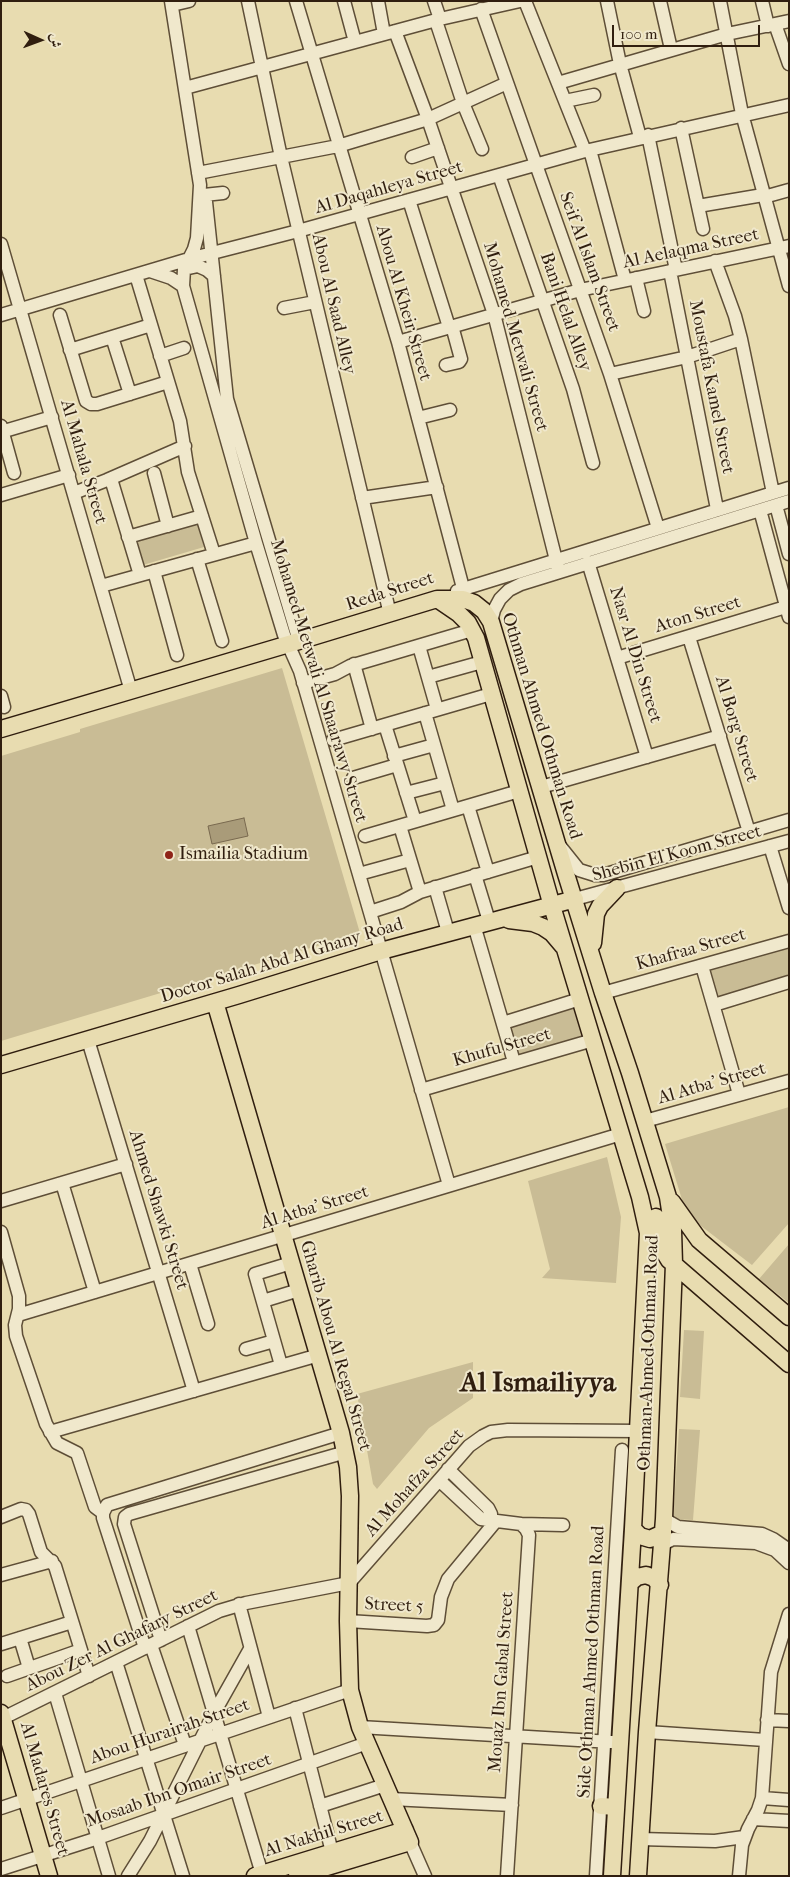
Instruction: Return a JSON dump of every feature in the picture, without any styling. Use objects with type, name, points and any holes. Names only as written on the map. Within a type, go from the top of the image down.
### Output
[{"type":"main road","name":"Reda Street","points":[[1,729],[437,599]]},
{"type":"main road","name":"Othman Ahmed Othman Road","points":[[437,599],[463,599],[474,603],[488,616],[592,958],[646,1121],[668,1197],[673,1230],[674,1264],[664,1532],[647,1732],[638,1876]]},
{"type":"main road","points":[[437,599],[459,614],[470,627]]},
{"type":"main road","points":[[470,627],[473,614],[488,616]]},
{"type":"main road","name":"Othman Ahmed Othman Road","points":[[470,627],[482,662],[550,900],[646,1220],[648,1249],[630,1583],[612,1742],[608,1806],[612,1876]]},
{"type":"main road","points":[[550,900],[566,874]]},
{"type":"main road","points":[[592,958],[596,914],[600,906],[617,888]]},
{"type":"main road","points":[[550,900],[575,900]]},
{"type":"main road","name":"Doctor Salah Abd Al Ghany Road","points":[[1,1065],[381,951],[524,912],[550,900]]},
{"type":"main road","points":[[486,922],[533,923],[543,927],[552,934],[565,949]]},
{"type":"main road","name":"Gharib Abou Al Regal Street","points":[[215,1002],[346,1452],[350,1496],[348,1621],[350,1690],[360,1727],[408,1836]]},
{"type":"main road","points":[[605,1080],[617,1074],[630,1073]]},
{"type":"main road","points":[[636,1183],[653,1208],[661,1247],[666,1256],[789,1364]]},
{"type":"main road","points":[[668,1197],[699,1240],[789,1317]]},
{"type":"main road","points":[[633,1529],[645,1538],[655,1538],[664,1532]]},
{"type":"main road","points":[[630,1583],[637,1577],[646,1575],[654,1578],[660,1584]]},
{"type":"main road","name":"Al Madares Street","points":[[2,1717],[22,1802],[39,1858],[49,1876]]},
{"type":"main road","name":"Al Madares Street","points":[[1,1749],[22,1802]]},
{"type":"main road","name":"Al Nakhil Street","points":[[259,1875],[332,1852],[408,1836]]},
{"type":"main road","name":"Al Nakhil Street","points":[[297,1876],[408,1836]]},
{"type":"main road","name":"Al Madares Street","points":[[39,1858],[39,1876]]},
{"type":"street","points":[[171,3],[189,1]]},
{"type":"street","name":"Abou Al Saad Alley","points":[[248,1],[298,231],[390,614]]},
{"type":"street","name":"Abou Al Kheir Street","points":[[296,1],[398,342],[463,588]]},
{"type":"street","points":[[344,1],[354,42]]},
{"type":"street","name":"Mohamed Metwali Street","points":[[378,1],[428,119],[494,314],[558,566]]},
{"type":"street","points":[[434,1],[463,103],[482,149]]},
{"type":"street","points":[[185,88],[438,20],[476,7],[520,1]]},
{"type":"street","points":[[526,1],[565,101],[587,150],[644,312]]},
{"type":"street","name":"Moustafa Kamel Street","points":[[607,1],[620,64],[644,136],[673,270],[687,357],[717,509]]},
{"type":"street","points":[[660,1],[671,49]]},
{"type":"street","points":[[720,1],[742,114],[763,196],[783,247],[789,286]]},
{"type":"street","points":[[762,1],[789,64]]},
{"type":"street","name":"Mohamed Metwali Al Shaarawy Street","points":[[171,3],[212,253],[229,406],[303,684],[449,1186]]},
{"type":"street","name":"Seif Al Islam Street","points":[[476,7],[507,83],[610,374],[658,528]]},
{"type":"street","points":[[558,83],[671,49],[727,34],[789,21]]},
{"type":"street","points":[[201,184],[281,157],[338,146],[428,119],[507,83]]},
{"type":"street","points":[[565,101],[594,95]]},
{"type":"street","name":"Al Daqahleya Street","points":[[1,315],[150,271],[186,264],[212,253],[298,231],[587,150],[789,105]]},
{"type":"street","points":[[681,128],[703,229]]},
{"type":"street","points":[[412,157],[438,148]]},
{"type":"street","name":"Bani Helal Alley","points":[[498,175],[573,389],[593,463]]},
{"type":"street","points":[[201,184],[223,193]]},
{"type":"street","name":"Mohamed Metwali Al Shaarawy Street","points":[[201,184],[196,244],[186,264],[183,286],[256,543],[293,643]]},
{"type":"street","points":[[698,206],[789,190]]},
{"type":"street","points":[[409,200],[461,359],[446,365]]},
{"type":"street","name":"Al Mahala Street","points":[[1,244],[131,691]]},
{"type":"street","name":"Al Aelaqma Street","points":[[398,342],[580,290],[783,247]]},
{"type":"street","points":[[715,262],[735,316],[741,339],[774,499],[789,554]]},
{"type":"street","points":[[186,264],[198,266],[214,276]]},
{"type":"street","points":[[150,271],[171,278],[183,286]]},
{"type":"street","points":[[136,275],[183,430],[188,472],[214,554]]},
{"type":"street","points":[[284,308],[315,302]]},
{"type":"street","points":[[60,314],[86,401],[91,404],[97,404],[168,382]]},
{"type":"street","points":[[70,350],[151,325]]},
{"type":"street","points":[[112,337],[130,394]]},
{"type":"street","points":[[610,374],[687,357],[741,339]]},
{"type":"street","points":[[160,356],[184,348]]},
{"type":"street","points":[[203,358],[213,360],[222,353]]},
{"type":"street","points":[[418,418],[450,410]]},
{"type":"street","points":[[14,473],[2,430],[52,416]]},
{"type":"street","points":[[74,492],[111,479],[185,446]]},
{"type":"street","points":[[154,473],[168,526]]},
{"type":"street","points":[[1,495],[69,475]]},
{"type":"street","points":[[111,479],[140,575]]},
{"type":"street","points":[[362,498],[437,487]]},
{"type":"street","name":"Reda Street","points":[[437,599],[463,588],[558,566],[588,562],[760,510],[789,488]]},
{"type":"street","name":"Reda Street","points":[[488,616],[509,590],[558,566],[658,528],[717,509],[774,499],[789,501]]},
{"type":"street","points":[[760,510],[788,610]]},
{"type":"street","points":[[128,537],[202,516]]},
{"type":"street","points":[[101,586],[256,543]]},
{"type":"street","points":[[197,559],[222,640]]},
{"type":"street","name":"Nasr Al Din Street","points":[[588,562],[648,758]]},
{"type":"street","points":[[154,571],[177,655]]},
{"type":"street","name":"Aton Street","points":[[617,658],[689,636],[788,610]]},
{"type":"street","points":[[303,684],[335,674],[354,664],[419,646],[470,627]]},
{"type":"street","name":"Al Borg Street","points":[[689,636],[749,832]]},
{"type":"street","points":[[419,646],[437,710]]},
{"type":"street","points":[[428,677],[482,662]]},
{"type":"street","points":[[354,664],[372,729]]},
{"type":"street","points":[[333,740],[491,694]]},
{"type":"street","points":[[424,713],[453,810]]},
{"type":"street","points":[[384,725],[414,821]]},
{"type":"street","points":[[541,787],[720,736]]},
{"type":"street","points":[[354,778],[434,745]]},
{"type":"street","points":[[406,794],[445,783]]},
{"type":"street","points":[[365,836],[519,791]]},
{"type":"street","points":[[468,806],[488,872]]},
{"type":"street","name":"Shebin El Koom Street","points":[[557,842],[580,870],[595,875],[604,875],[789,820]]},
{"type":"street","points":[[400,826],[420,892]]},
{"type":"street","name":"Shebin El Koom Street","points":[[575,900],[789,841]]},
{"type":"street","points":[[770,846],[789,908]]},
{"type":"street","points":[[370,912],[401,902],[435,887],[538,857]]},
{"type":"street","points":[[359,874],[410,860]]},
{"type":"street","points":[[475,876],[486,922],[503,1023],[514,1062]]},
{"type":"street","points":[[435,887],[448,932]]},
{"type":"street","name":"Khafraa Street","points":[[603,993],[789,941]]},
{"type":"street","points":[[702,966],[739,1094]]},
{"type":"street","points":[[714,1006],[789,982]]},
{"type":"street","points":[[503,1023],[580,999]]},
{"type":"street","name":"Ahmed Shawki Street","points":[[88,1040],[194,1391]]},
{"type":"street","name":"Khufu Street","points":[[421,1090],[593,1040]]},
{"type":"street","name":"Al Atba' Street","points":[[646,1121],[789,1080]]},
{"type":"street","name":"Al Atba' Street","points":[[18,1315],[621,1134]]},
{"type":"street","points":[[1,1201],[126,1164]]},
{"type":"street","points":[[62,1183],[95,1292]]},
{"type":"street","points":[[1,1232],[19,1296],[18,1315],[15,1326],[16,1336],[50,1432],[60,1445],[77,1453],[95,1506],[103,1514],[152,1644],[185,1745]]},
{"type":"street","points":[[281,1366],[255,1274],[292,1263]]},
{"type":"street","points":[[190,1264],[208,1324]]},
{"type":"street","points":[[263,1301],[299,1290]]},
{"type":"street","points":[[246,1349],[274,1341]]},
{"type":"street","points":[[50,1432],[318,1355]]},
{"type":"street","name":"Al Mohafza Street","points":[[349,1583],[475,1440],[500,1430],[639,1431]]},
{"type":"street","points":[[103,1514],[104,1509],[111,1502],[341,1433]]},
{"type":"street","name":"Side Othman Ahmed Othman Road","points":[[612,1742],[622,1450]]},
{"type":"street","points":[[152,1644],[124,1524],[125,1516],[346,1452]]},
{"type":"street","points":[[448,1469],[488,1508],[493,1520]]},
{"type":"street","points":[[439,1480],[479,1518],[484,1520],[521,1524],[563,1525]]},
{"type":"street","points":[[1,1517],[19,1509],[26,1510],[29,1514],[42,1554],[52,1561],[55,1566],[89,1676]]},
{"type":"street","name":"Street 5","points":[[348,1621],[434,1625],[438,1620],[440,1597],[448,1579],[493,1520]]},
{"type":"street","name":"Mouaz Ibn Gabal Street","points":[[508,1876],[529,1539],[526,1529],[521,1524]]},
{"type":"street","points":[[678,1527],[762,1534],[774,1539],[788,1558],[756,1542],[673,1540],[664,1532],[678,1527]]},
{"type":"street","points":[[1,1575],[52,1561]]},
{"type":"street","name":"Abou Zer Al Ghafary Street","points":[[2,1717],[55,1693],[218,1611],[239,1604],[349,1583]]},
{"type":"street","points":[[239,1604],[268,1717]]},
{"type":"street","points":[[739,1876],[740,1853],[744,1837],[762,1798],[771,1672],[785,1639],[789,1614]]},
{"type":"street","points":[[1,1644],[72,1622]]},
{"type":"street","points":[[188,1626],[237,1789],[259,1875]]},
{"type":"street","points":[[20,1638],[29,1668]]},
{"type":"street","points":[[128,1876],[150,1841],[214,1713],[250,1649]]},
{"type":"street","points":[[7,1676],[81,1650]]},
{"type":"street","points":[[116,1662],[182,1876]]},
{"type":"street","name":"Abou Hurairah Street","points":[[1,1808],[350,1690]]},
{"type":"street","points":[[55,1693],[110,1876]]},
{"type":"street","points":[[295,1708],[332,1852]]},
{"type":"street","points":[[767,1720],[789,1721]]},
{"type":"street","points":[[360,1727],[612,1742]]},
{"type":"street","points":[[647,1732],[765,1740]]},
{"type":"street","name":"Mosaab Ibn Omair Street","points":[[1,1869],[98,1838],[367,1743]]},
{"type":"street","points":[[320,1806],[388,1792],[512,1805]]},
{"type":"street","points":[[762,1798],[789,1800]]},
{"type":"street","name":"Side Othman Ahmed Othman Road","points":[[596,1876],[608,1806]]},
{"type":"street","points":[[753,1819],[789,1822]]},
{"type":"street","name":"Gharib Abou Al Regal Street","points":[[408,1836],[425,1876]]},
{"type":"street","points":[[640,1839],[715,1841],[744,1837]]},
{"type":"shaded area","points":[[197,523],[204,547],[143,565],[137,541]]},
{"type":"shaded area","name":"Ismailia Stadium","points":[[282,668],[360,933],[1,1041],[1,756],[80,732],[80,729]]},
{"type":"shaded area","points":[[244,818],[248,836],[212,844],[208,826]]},
{"type":"shaded area","points":[[789,942],[789,981],[715,1003],[703,967]]},
{"type":"shaded area","points":[[575,1002],[587,1040],[515,1061],[504,1024]]},
{"type":"shaded area","points":[[789,1107],[789,1223],[752,1265],[701,1226],[683,1203],[665,1144]]},
{"type":"shaded area","points":[[607,1157],[621,1217],[616,1283],[542,1278],[550,1269],[528,1181]]},
{"type":"shaded area","points":[[789,1244],[789,1303],[759,1279]]},
{"type":"shaded area","points":[[684,1330],[704,1331],[700,1399],[680,1397]]},
{"type":"shaded area","points":[[473,1362],[473,1398],[429,1428],[377,1489],[373,1484],[357,1394]]},
{"type":"shaded area","points":[[679,1429],[700,1430],[693,1520],[673,1519]]},
{"type":"place","name":"Ismailia Stadium","points":[[169,855]]},
{"type":"district","name":"Al Ismailiyya","points":[[538,1384]]}]
